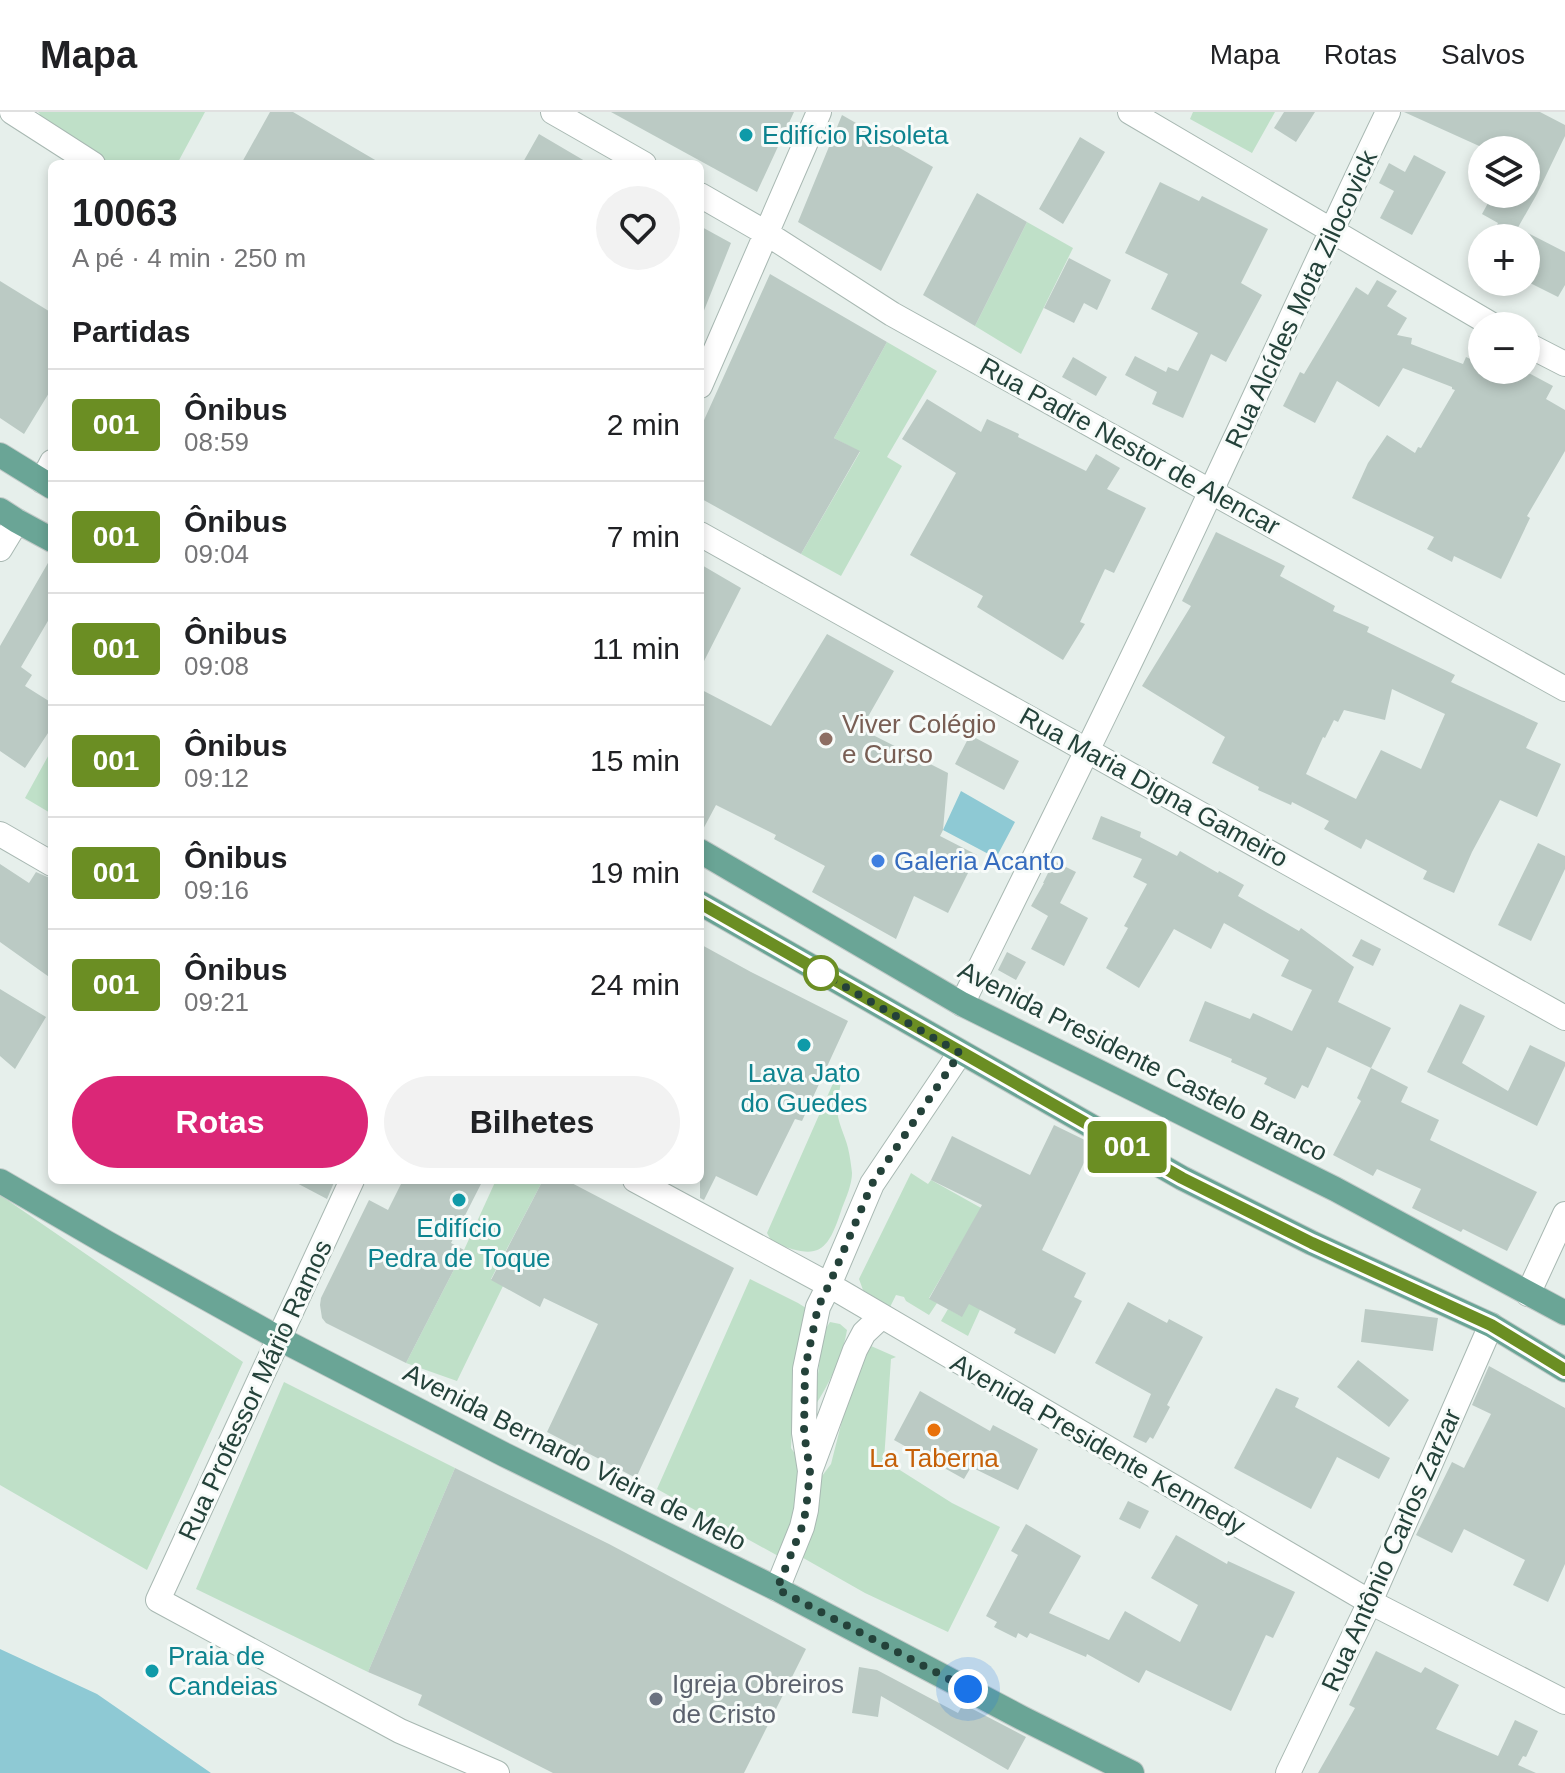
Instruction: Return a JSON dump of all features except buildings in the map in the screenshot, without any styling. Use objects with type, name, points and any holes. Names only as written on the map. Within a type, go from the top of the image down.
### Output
[{"type":"main road","points":[[0,455],[48,477]]},
{"type":"main road","points":[[8,515],[48,538]]},
{"type":"main road","name":"Avenida Presidente Castelo Branco","points":[[704,853],[962,1004],[1335,1189],[1565,1313]]},
{"type":"main road","points":[[704,905],[1182,1178],[1312,1243],[1491,1325],[1565,1370]]},
{"type":"main road","name":"Avenida Bernardo Vieira de Melo","points":[[0,1181],[280,1339],[519,1463],[777,1589],[1132,1773]]},
{"type":"street","points":[[12,112],[87,160]]},
{"type":"street","points":[[553,112],[637,160]]},
{"type":"street","points":[[704,377],[819,112]]},
{"type":"street","points":[[1130,112],[1470,312]]},
{"type":"street","name":"Rua Alcídes Mota Zilocovick","points":[[962,1004],[1211,491],[1388,112]]},
{"type":"street","name":"Rua Padre Nestor de Alencar","points":[[704,197],[892,314],[1565,689]]},
{"type":"street","points":[[1540,351],[1565,364]]},
{"type":"street","points":[[0,549],[8,515]]},
{"type":"street","name":"Rua Maria Digna Gameiro","points":[[704,536],[1565,1018]]},
{"type":"street","points":[[0,834],[48,862]]},
{"type":"street","points":[[810,1471],[804,1433],[805,1369],[818,1307],[872,1184],[960,1053]]},
{"type":"street","name":"Rua Professor Mário Ramos","points":[[350,1184],[158,1600],[400,1731],[497,1773]]},
{"type":"street","name":"Avenida Presidente Kennedy","points":[[642,1184],[829,1285],[1370,1602],[1565,1702]]},
{"type":"street","points":[[1528,1294],[1565,1214]]},
{"type":"street","points":[[777,1589],[804,1518],[810,1471],[855,1350],[864,1333],[881,1317]]},
{"type":"street","name":"Rua Antônio Carlos Zarzar","points":[[1288,1773],[1370,1602],[1491,1325]]},
{"type":"green space","points":[[38,112],[205,112],[179,160],[93,160],[33,123],[40,114]]},
{"type":"green space","points":[[1193,112],[1275,112],[1252,153],[1190,119]]},
{"type":"green space","points":[[1027,222],[1073,248],[1021,354],[975,326]]},
{"type":"green space","points":[[887,342],[937,371],[887,457],[902,466],[841,576],[801,554],[860,452],[834,438]]},
{"type":"green space","points":[[48,756],[48,812],[25,798]]},
{"type":"green space","points":[[838,1072],[837,1113],[847,1143],[851,1182],[831,1236],[819,1249],[800,1251],[772,1242],[767,1233]]},
{"type":"green space","points":[[911,1173],[928,1184],[931,1180],[1017,1228],[968,1336],[941,1321],[948,1309],[961,1316],[967,1233],[929,1298],[937,1303],[929,1315],[904,1297],[896,1295],[890,1307],[863,1290],[859,1279]]},
{"type":"green space","points":[[494,1184],[541,1184],[491,1279],[503,1286],[457,1381],[406,1363]]},
{"type":"green space","points":[[0,1195],[243,1362],[147,1570],[0,1485]]},
{"type":"green space","points":[[750,1279],[806,1308],[794,1375],[791,1448],[800,1461],[799,1505],[780,1557],[657,1489]]},
{"type":"green space","points":[[830,1322],[840,1324],[847,1330],[834,1370],[814,1407],[823,1333]]},
{"type":"green space","points":[[871,1346],[896,1357],[891,1359],[884,1460],[952,1503],[1000,1527],[948,1632],[865,1593],[798,1555],[816,1484],[831,1464],[846,1405]]},
{"type":"green space","points":[[284,1382],[455,1468],[368,1672],[196,1589]]},
{"type":"water","points":[[961,791],[1015,822],[996,858],[943,830]]},
{"type":"water","points":[[0,1649],[97,1694],[211,1773],[0,1773]]},
{"type":"bus line","name":"001","points":[[704,905],[1182,1178],[1312,1243],[1491,1325],[1565,1370]]},
{"type":"place","name":"Edifício Risoleta","points":[[746,135]]},
{"type":"place","name":"Viver Colégio e Curso","points":[[826,739]]},
{"type":"place","name":"Galeria Acanto","points":[[878,861]]},
{"type":"place","name":"Lava Jato do Guedes","points":[[804,1045]]},
{"type":"place","name":"Edifício Pedra de Toque","points":[[459,1200]]},
{"type":"place","name":"La Taberna","points":[[934,1430]]},
{"type":"place","name":"Praia de Candeias","points":[[152,1671]]},
{"type":"place","name":"Igreja Obreiros de Cristo","points":[[656,1699]]},
{"type":"route","points":[[821,973],[960,1053],[872,1184],[818,1307],[805,1369],[804,1433],[810,1471],[806,1510],[777,1589],[968,1689]]}]
